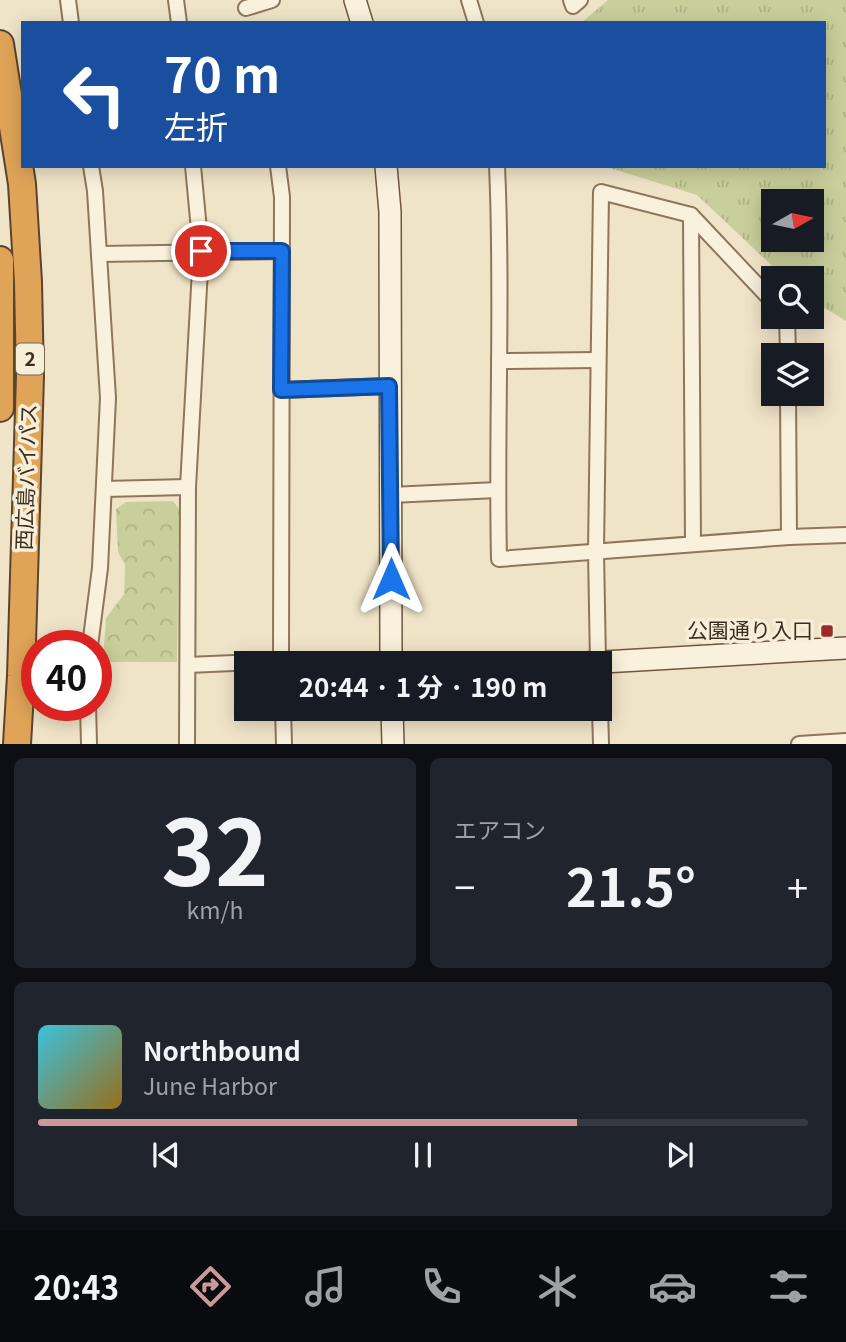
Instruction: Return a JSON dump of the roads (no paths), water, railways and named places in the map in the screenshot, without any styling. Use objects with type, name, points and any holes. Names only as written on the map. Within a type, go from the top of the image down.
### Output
[{"type":"highway","name":"西広島バイパス","points":[[0,44],[22,184],[28,282],[30,376],[22,630]]},
{"type":"highway","name":"西広島バイパス","points":[[0,260],[0,408]]},
{"type":"highway","name":"西広島バイパス","points":[[17,744],[21,676]]},
{"type":"highway","points":[[24,721],[25,744]]},
{"type":"street","points":[[68,0],[71,21]]},
{"type":"street","points":[[176,0],[179,21]]},
{"type":"street","points":[[246,10],[272,0]]},
{"type":"street","points":[[355,0],[361,21]]},
{"type":"street","points":[[469,0],[475,21]]},
{"type":"street","points":[[571,0],[573,6],[580,0]]},
{"type":"street","points":[[91,168],[108,398],[100,568],[92,630]]},
{"type":"street","points":[[187,744],[188,487],[201,251],[193,168]]},
{"type":"street","points":[[278,168],[282,197],[281,651]]},
{"type":"street","points":[[386,168],[390,212],[391,651]]},
{"type":"street","points":[[496,168],[500,235],[497,491],[499,559],[846,535]]},
{"type":"street","points":[[598,651],[596,551],[601,192],[691,215],[761,289]]},
{"type":"street","points":[[691,215],[693,544]]},
{"type":"street","points":[[99,254],[282,251]]},
{"type":"street","points":[[499,361],[598,360]]},
{"type":"street","points":[[281,390],[389,386]]},
{"type":"street","points":[[788,406],[789,537]]},
{"type":"street","points":[[104,489],[188,487]]},
{"type":"street","points":[[391,495],[497,491]]},
{"type":"street","points":[[612,662],[846,648]]},
{"type":"street","points":[[188,665],[234,664]]},
{"type":"street","points":[[88,721],[89,744]]},
{"type":"street","points":[[283,721],[284,744]]},
{"type":"street","points":[[392,721],[393,744]]},
{"type":"street","points":[[600,721],[601,744]]},
{"type":"street","points":[[799,744],[846,741]]},
{"type":"place","name":"公園通り入口","points":[[827,631]]}]
